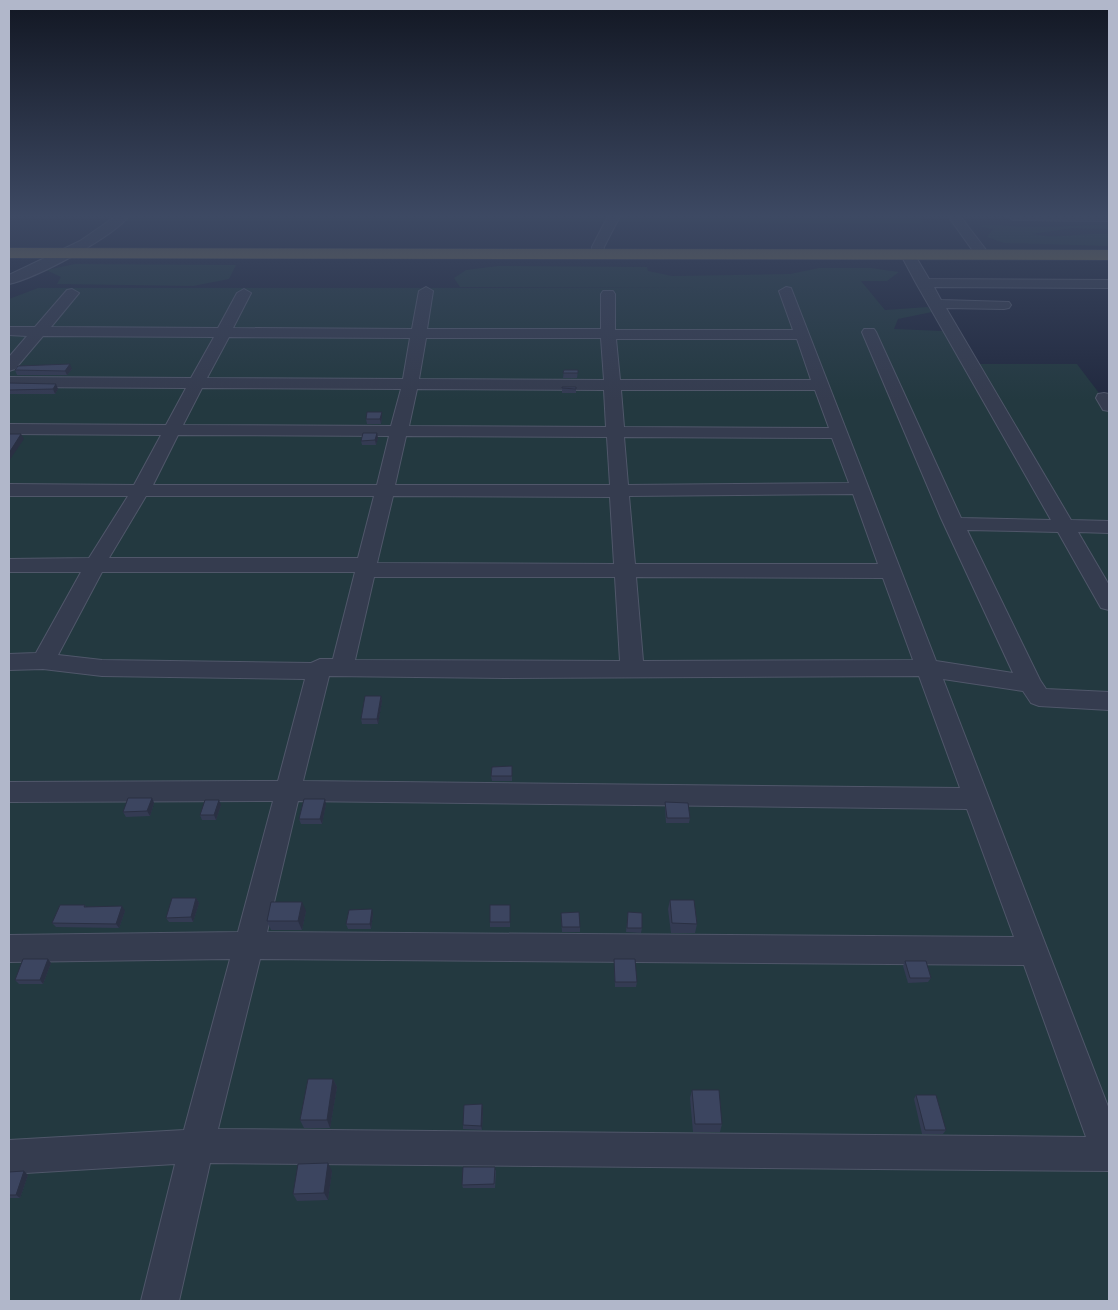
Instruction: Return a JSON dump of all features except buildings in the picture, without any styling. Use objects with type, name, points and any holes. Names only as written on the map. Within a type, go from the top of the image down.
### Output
[{"type":"street","points":[[920,277],[1109,603]]},
{"type":"street","points":[[923,283],[1109,284]]},
{"type":"street","points":[[160,1301],[197,1146],[288,791],[367,568],[410,384],[417,334],[426,291]]},
{"type":"street","points":[[9,1157],[197,1146],[1109,1153],[786,292]]},
{"type":"street","points":[[9,366],[72,293]]},
{"type":"street","points":[[42,661],[95,565],[140,491],[244,293]]},
{"type":"street","points":[[608,294],[608,333],[614,431],[632,670]]},
{"type":"street","points":[[936,304],[1004,304]]},
{"type":"street","points":[[9,331],[802,335]]},
{"type":"street","points":[[869,332],[954,524],[1030,684],[1039,696],[1109,701]]},
{"type":"street","points":[[9,382],[821,385]]},
{"type":"street","points":[[9,429],[838,433]]},
{"type":"street","points":[[9,490],[620,492],[860,488]]},
{"type":"street","points":[[954,524],[1109,527]]},
{"type":"street","points":[[9,565],[625,571],[891,571]]},
{"type":"street","points":[[9,662],[42,661],[102,668],[632,670],[927,668],[1030,684]]},
{"type":"street","points":[[9,792],[288,791],[976,798]]},
{"type":"street","points":[[9,948],[249,945],[1034,951]]},
{"type":"shaded area","points":[[61,277],[230,277],[229,279],[193,286],[57,284]]},
{"type":"shaded area","points":[[892,277],[887,281],[861,281],[885,310],[928,307],[932,312],[898,319],[894,329],[944,331],[963,364],[1077,364],[1099,393],[1109,393],[1109,1301],[9,1301],[9,299],[38,288],[702,288],[460,287],[454,278]]}]
